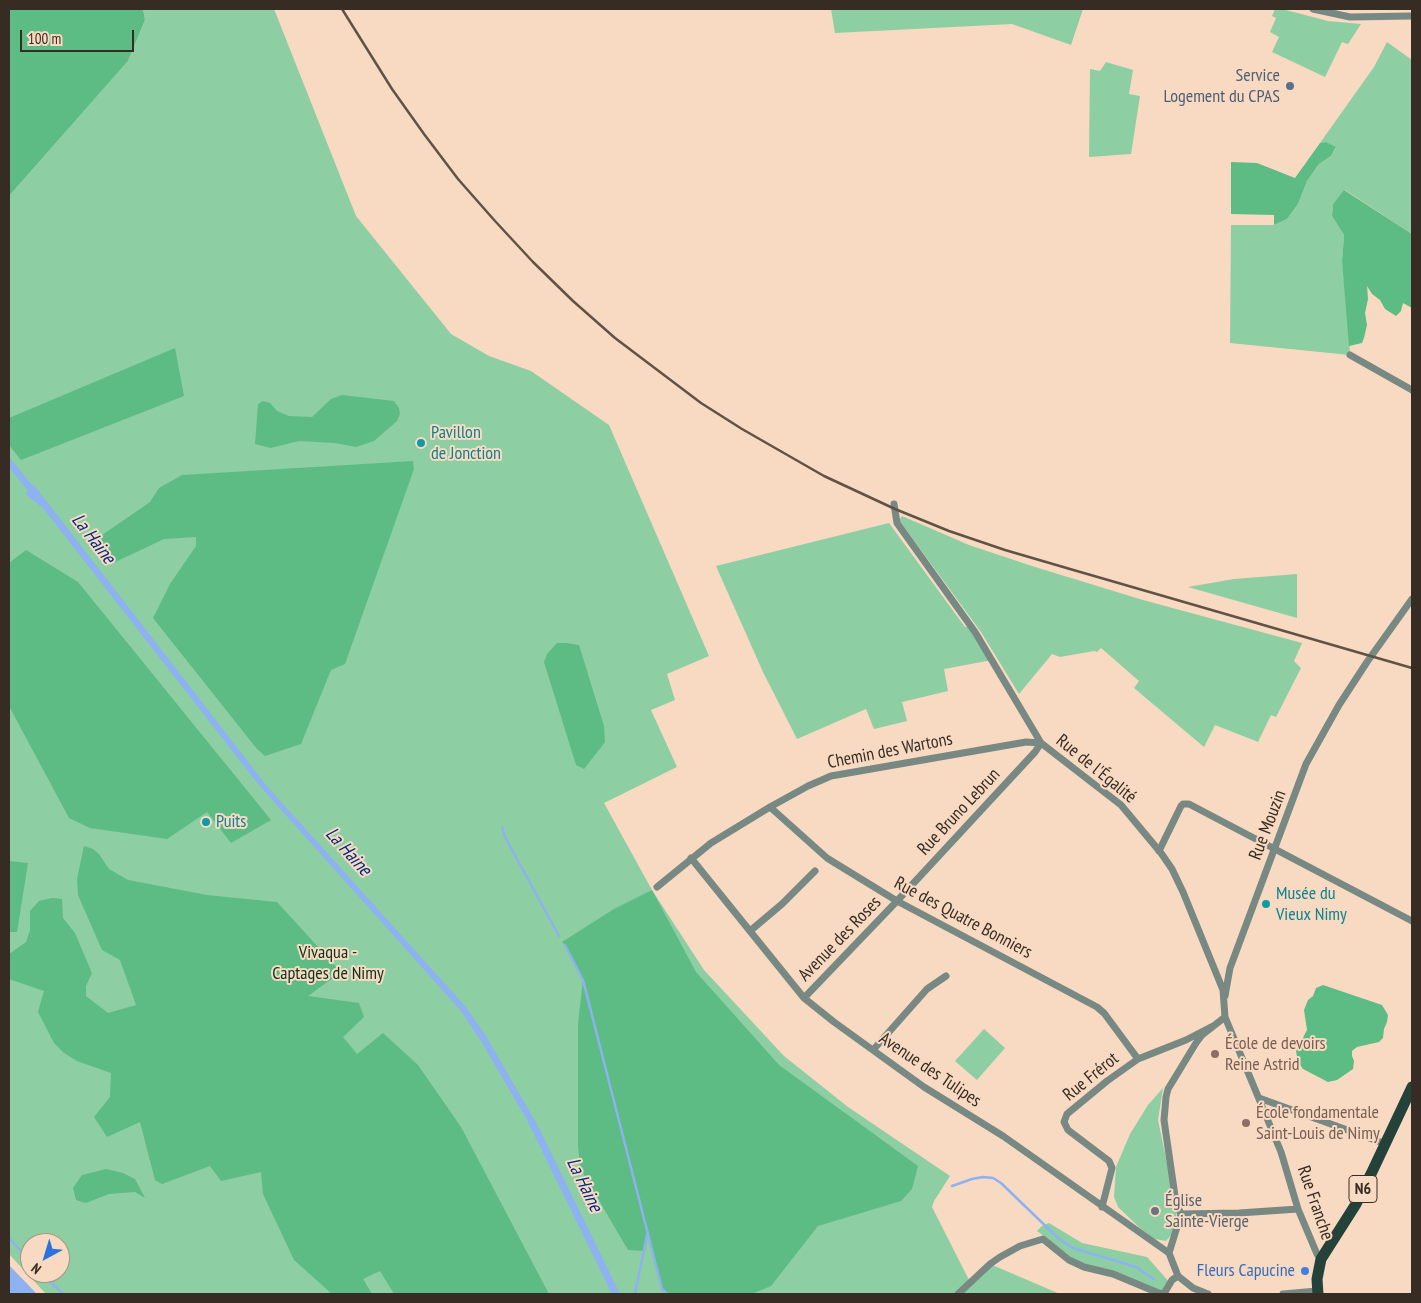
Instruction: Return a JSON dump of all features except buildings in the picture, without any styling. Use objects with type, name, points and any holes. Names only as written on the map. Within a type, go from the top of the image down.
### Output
[{"type":"main road","name":"N6","points":[[1318,1292],[1316,1279],[1321,1259],[1356,1204],[1412,1087]]},
{"type":"street","points":[[1313,9],[1350,17],[1412,16]]},
{"type":"street","points":[[1350,355],[1412,390]]},
{"type":"street","name":"Rue de l'Égalité","points":[[894,504],[897,523],[975,632],[1041,743],[1122,805],[1160,851],[1172,869],[1223,990],[1224,1017]]},
{"type":"street","name":"Rue Mouzin","points":[[1224,1017],[1225,995],[1230,968],[1306,764],[1339,706],[1371,656],[1412,601]]},
{"type":"street","name":"Chemin des Wartons","points":[[657,887],[711,843],[770,807],[808,786],[831,776],[1026,742],[1041,743]]},
{"type":"street","name":"Rue Bruno Lebrun","points":[[897,901],[1035,752],[1041,743]]},
{"type":"street","points":[[1160,851],[1181,806],[1186,804],[1412,921]]},
{"type":"street","name":"Rue des Quatre Bonniers","points":[[770,807],[827,858],[897,901],[1006,957],[1097,1007],[1138,1058]]},
{"type":"street","name":"Avenue des Tulipes","points":[[691,858],[804,998],[924,1087],[1032,1156],[1169,1253]]},
{"type":"street","points":[[750,932],[815,871]]},
{"type":"street","name":"Avenue des Roses","points":[[804,998],[897,901]]},
{"type":"street","points":[[873,1050],[927,989],[946,976]]},
{"type":"street","points":[[1208,1294],[1193,1288],[1178,1276],[1169,1253],[1181,1214],[1176,1203],[1164,1120],[1168,1089],[1202,1035],[1224,1017]]},
{"type":"street","name":"Rue Franche","points":[[1224,1017],[1281,1152],[1298,1209],[1317,1254],[1321,1259]]},
{"type":"street","name":"Rue Frérot","points":[[1102,1207],[1112,1168],[1110,1161],[1065,1127],[1064,1122],[1070,1112],[1138,1058],[1186,1040],[1211,1027]]},
{"type":"street","points":[[1259,1098],[1386,1144]]},
{"type":"street","points":[[1181,1214],[1239,1214],[1298,1209]]},
{"type":"street","points":[[958,1294],[1000,1257],[1020,1246],[1043,1240],[1069,1260],[1084,1267],[1113,1274],[1162,1294],[1178,1276]]},
{"type":"street","points":[[1283,1294],[1318,1292]]},
{"type":"green space","points":[[9,9],[143,9],[145,20],[128,61],[9,196]]},
{"type":"green space","name":"Vivaqua - Captages de Nimy","points":[[143,9],[274,9],[356,216],[451,334],[489,356],[531,371],[609,425],[709,656],[667,674],[675,700],[651,710],[677,767],[604,803],[652,890],[704,970],[784,1056],[848,1107],[950,1176],[932,1207],[970,1282],[990,1264],[1060,1294],[46,1294],[36,1283],[70,1283],[70,1233],[20,1233],[20,1266],[9,1254],[9,196],[128,61],[145,20]]},
{"type":"green space","points":[[831,9],[1083,9],[1071,45],[1012,24],[835,33]]},
{"type":"green space","points":[[1275,9],[1282,9],[1328,21],[1361,24],[1348,44],[1342,42],[1325,77],[1272,52],[1279,37],[1270,32],[1276,18],[1272,16]]},
{"type":"green space","points":[[1387,42],[1412,60],[1412,234],[1345,190],[1333,204],[1332,216],[1344,235],[1342,261],[1350,355],[1230,343],[1231,225],[1274,225],[1287,219],[1298,204],[1307,181],[1319,164],[1331,156],[1336,148],[1326,142],[1320,143],[1374,67]]},
{"type":"green space","points":[[1106,62],[1133,70],[1129,94],[1140,96],[1131,154],[1089,157],[1090,69],[1100,71]]},
{"type":"green space","points":[[1326,142],[1336,147],[1331,156],[1319,164],[1307,181],[1298,204],[1287,219],[1274,225],[1274,215],[1231,214],[1231,162],[1257,163],[1295,178],[1320,143]]},
{"type":"green space","points":[[1344,190],[1412,234],[1412,308],[1403,303],[1401,311],[1396,316],[1385,309],[1380,300],[1372,294],[1367,286],[1368,299],[1365,313],[1367,325],[1364,338],[1362,343],[1349,346],[1342,261],[1344,235],[1332,216],[1333,204]]},
{"type":"green space","points":[[175,348],[184,396],[21,460],[9,445],[9,418]]},
{"type":"green space","points":[[342,395],[394,401],[399,408],[400,414],[397,421],[374,441],[356,447],[335,443],[299,441],[271,448],[255,444],[258,404],[263,401],[270,403],[277,411],[289,416],[312,417],[331,399]]},
{"type":"green space","points":[[413,461],[414,469],[345,664],[331,670],[301,744],[265,756],[257,749],[153,618],[170,584],[196,546],[196,537],[164,539],[111,564],[92,542],[150,502],[159,488],[182,475]]},
{"type":"green space","points":[[902,516],[969,545],[1035,567],[1143,600],[1302,643],[1294,661],[1301,668],[1276,717],[1271,715],[1258,742],[1215,725],[1204,747],[1134,688],[1139,681],[1101,648],[1097,652],[1060,657],[1052,654],[1019,694],[981,632],[899,520]]},
{"type":"green space","points":[[889,523],[965,627],[971,627],[992,660],[944,669],[948,691],[902,702],[907,721],[874,729],[866,709],[797,739],[763,672],[716,566]]},
{"type":"green space","points":[[26,550],[78,582],[271,820],[231,843],[207,812],[167,839],[90,828],[69,818],[9,706],[9,563]]},
{"type":"green space","points":[[1297,574],[1297,618],[1188,587],[1234,579]]},
{"type":"green space","points":[[557,643],[579,645],[604,726],[605,742],[584,769],[576,765],[544,662],[547,654]]},
{"type":"green space","points":[[84,846],[93,849],[99,854],[109,869],[128,880],[207,895],[277,902],[341,972],[308,996],[359,1003],[364,1017],[343,1037],[357,1054],[383,1033],[418,1065],[461,1127],[549,1294],[394,1294],[380,1271],[363,1279],[372,1294],[332,1294],[294,1260],[263,1194],[261,1172],[221,1181],[210,1166],[162,1184],[155,1180],[140,1122],[107,1137],[94,1117],[110,1097],[111,1073],[77,1061],[64,1053],[54,1043],[38,1012],[44,991],[9,979],[9,954],[26,942],[30,930],[30,911],[39,901],[52,898],[62,899],[63,918],[75,933],[92,973],[86,986],[86,996],[108,1013],[136,1005],[120,960],[102,950],[78,895],[77,879]]},
{"type":"green space","points":[[9,861],[28,863],[17,932],[9,932]]},
{"type":"green space","points":[[652,890],[696,972],[779,1065],[918,1166],[912,1189],[901,1201],[818,1226],[771,1286],[752,1294],[665,1293],[662,1289],[648,1236],[645,1251],[628,1250],[580,1168],[578,1145],[578,1023],[583,980],[562,942],[614,909]]},
{"type":"green space","points":[[1323,985],[1382,1005],[1388,1015],[1383,1038],[1379,1042],[1357,1047],[1352,1051],[1353,1069],[1337,1080],[1328,1082],[1303,1069],[1298,1062],[1296,1051],[1307,1030],[1304,1010],[1308,1000],[1313,996],[1316,988]]},
{"type":"green space","points":[[984,1029],[1005,1048],[977,1080],[955,1061]]},
{"type":"green space","points":[[1163,1088],[1158,1120],[1177,1211],[1172,1234],[1166,1241],[1155,1239],[1141,1229],[1118,1207],[1114,1197],[1116,1167],[1130,1134],[1148,1105]]},
{"type":"green space","points":[[106,1169],[123,1173],[135,1179],[145,1198],[135,1192],[109,1194],[86,1203],[76,1200],[73,1188],[82,1175]]},
{"type":"green space","points":[[1049,1223],[1082,1243],[1147,1257],[1170,1283],[1165,1292],[1084,1267],[1037,1231]]},
{"type":"water","points":[[9,457],[34,485],[266,785],[466,1007],[486,1036],[538,1126],[620,1294],[612,1294],[527,1120],[481,1041],[461,1011],[258,784],[43,508],[25,494],[28,491],[9,467]]},
{"type":"water","points":[[9,1265],[20,1276],[20,1283],[26,1283],[37,1294],[9,1294]]},
{"type":"waterway","points":[[502,827],[505,837],[559,936]]},
{"type":"waterway","points":[[565,945],[583,980],[662,1289],[667,1294]]},
{"type":"waterway","points":[[952,1186],[972,1179],[993,1178],[1001,1183],[1059,1239],[1073,1248],[1136,1267],[1153,1279]]},
{"type":"waterway","points":[[635,1294],[647,1235]]},
{"type":"waterway","points":[[9,1238],[20,1250]]},
{"type":"waterway","points":[[51,1283],[63,1294]]},
{"type":"railway","points":[[342,9],[392,89],[424,134],[458,179],[533,262],[615,338],[701,403],[742,429],[824,476],[895,509],[949,531],[1005,550],[1412,668]]},
{"type":"place","name":"Service Logement du CPAS","points":[[1290,86]]},
{"type":"place","name":"Pavillon de Jonction","points":[[421,443]]},
{"type":"place","name":"Puits","points":[[206,822]]},
{"type":"place","name":"Musée du Vieux Nimy","points":[[1266,904]]},
{"type":"place","name":"École de devoirs Reine Astrid","points":[[1215,1054]]},
{"type":"place","name":"École fondamentale Saint-Louis de Nimy","points":[[1246,1123]]},
{"type":"place","name":"Église Sainte-Vierge","points":[[1155,1211]]},
{"type":"place","name":"Fleurs Capucine","points":[[1305,1271]]},
{"type":"water label","name":"La Haine","points":[[93,539]]},
{"type":"water label","name":"La Haine","points":[[348,852]]},
{"type":"water label","name":"La Haine","points":[[584,1185]]}]
